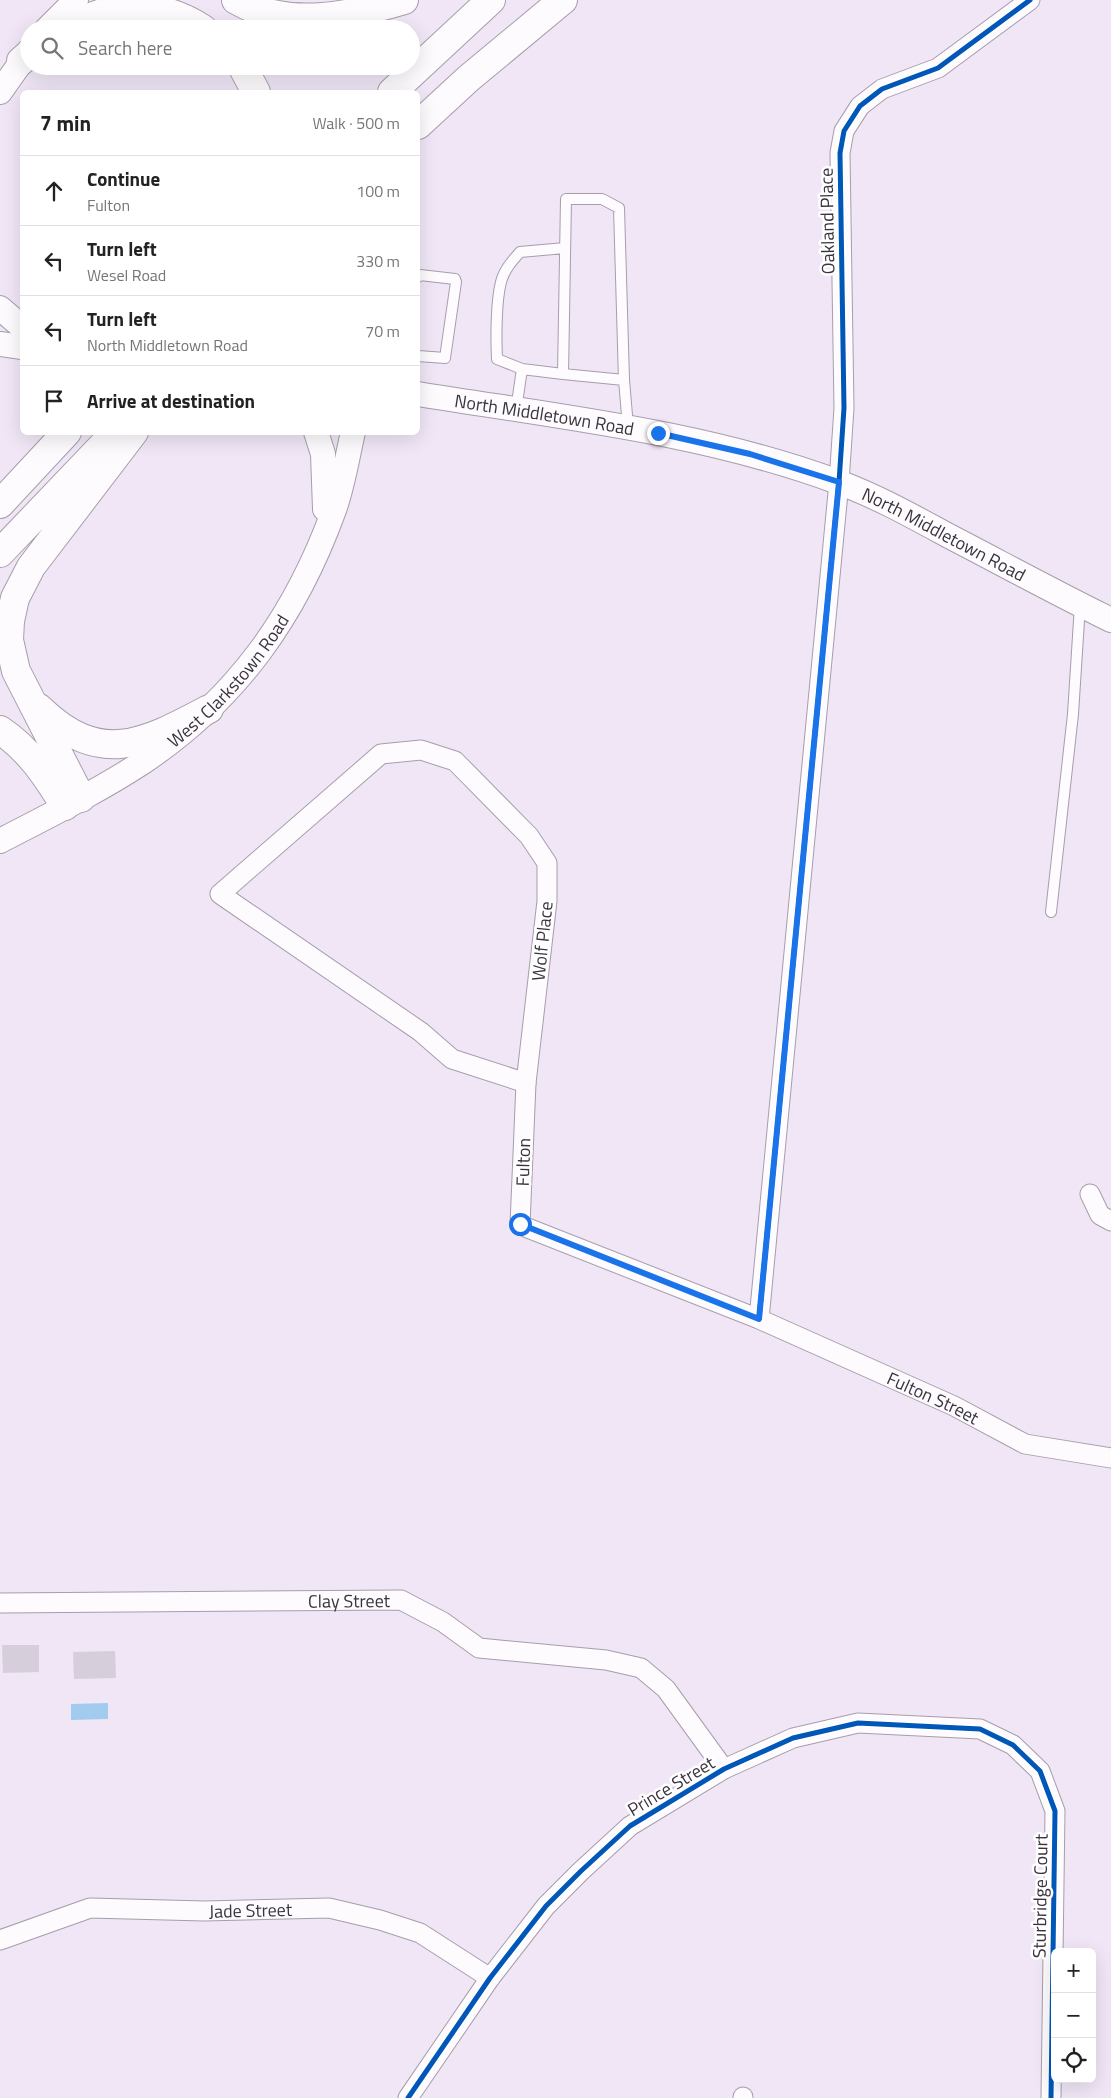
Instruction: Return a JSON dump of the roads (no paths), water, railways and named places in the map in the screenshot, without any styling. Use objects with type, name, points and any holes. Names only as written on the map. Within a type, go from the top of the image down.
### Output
[{"type":"highway","points":[[188,0],[204,20]]},
{"type":"highway","points":[[236,0],[277,15],[313,18],[347,14],[404,0]]},
{"type":"highway","points":[[420,66],[491,0]]},
{"type":"highway","points":[[420,123],[470,78],[563,0]]},
{"type":"highway","points":[[84,20],[97,13],[121,8],[134,8],[169,14],[186,20]]},
{"type":"highway","points":[[247,75],[255,90]]},
{"type":"highway","points":[[394,90],[410,75]]},
{"type":"highway","points":[[0,504],[64,435]]},
{"type":"highway","points":[[0,553],[112,435]]},
{"type":"highway","points":[[73,802],[13,661],[9,640],[10,621],[17,593],[37,559],[132,435]]},
{"type":"highway","points":[[24,689],[37,706],[58,724],[84,739],[112,746],[147,739],[209,710]]},
{"type":"highway","points":[[0,730],[19,744],[73,802]]},
{"type":"street","points":[[56,20],[76,0]]},
{"type":"street","name":"Oakland Place","points":[[759,1319],[839,482],[844,408],[840,153],[844,131],[860,106],[882,89],[938,68],[1030,0]]},
{"type":"street","points":[[0,92],[20,64]]},
{"type":"street","points":[[0,308],[20,325]]},
{"type":"street","points":[[0,344],[20,347]]},
{"type":"street","name":"North Middletown Road","points":[[420,394],[687,439],[750,454],[839,482],[903,511],[1111,620]]},
{"type":"street","points":[[317,435],[324,465],[323,537]]},
{"type":"street","name":"West Clarkstown Road","points":[[0,841],[73,802],[143,761],[209,710],[236,682],[263,648],[288,610],[323,537],[334,508],[352,435]]},
{"type":"street","name":"Wolf Place","points":[[421,750],[455,761],[529,836],[547,863],[547,901],[526,1083],[452,1059],[421,1032],[220,894],[381,754],[421,750]]},
{"type":"street","name":"Fulton","points":[[526,1083],[520,1224],[759,1319]]},
{"type":"street","points":[[1090,1194],[1100,1216],[1111,1221]]},
{"type":"street","name":"Fulton Street","points":[[759,1319],[954,1406],[1025,1444],[1111,1458]]},
{"type":"street","name":"Clay Street","points":[[0,1603],[402,1600],[443,1622],[479,1648],[606,1660],[640,1668],[666,1690],[724,1770]]},
{"type":"street","name":"Prince Street","points":[[408,2098],[490,1978],[546,1906],[630,1826],[724,1770],[793,1738],[858,1723],[980,1729]]},
{"type":"street","name":"Sturbridge Court","points":[[980,1729],[1013,1745],[1040,1771],[1055,1811],[1051,2098]]},
{"type":"street","name":"Jade Street","points":[[0,1940],[90,1908],[204,1911],[329,1908],[420,1933],[490,1978]]},
{"type":"lane","points":[[563,374],[566,199],[602,199],[619,208],[624,380],[628,428]]},
{"type":"lane","points":[[565,248],[520,252],[510,264],[501,282],[496,338],[498,359],[522,369],[624,380]]},
{"type":"lane","points":[[420,275],[455,280],[456,282],[445,358],[420,356]]},
{"type":"lane","points":[[516,410],[522,369]]},
{"type":"lane","points":[[1051,912],[1073,714],[1080,605]]},
{"type":"water","points":[[108,1703],[108,1719],[71,1720],[71,1704]]}]
